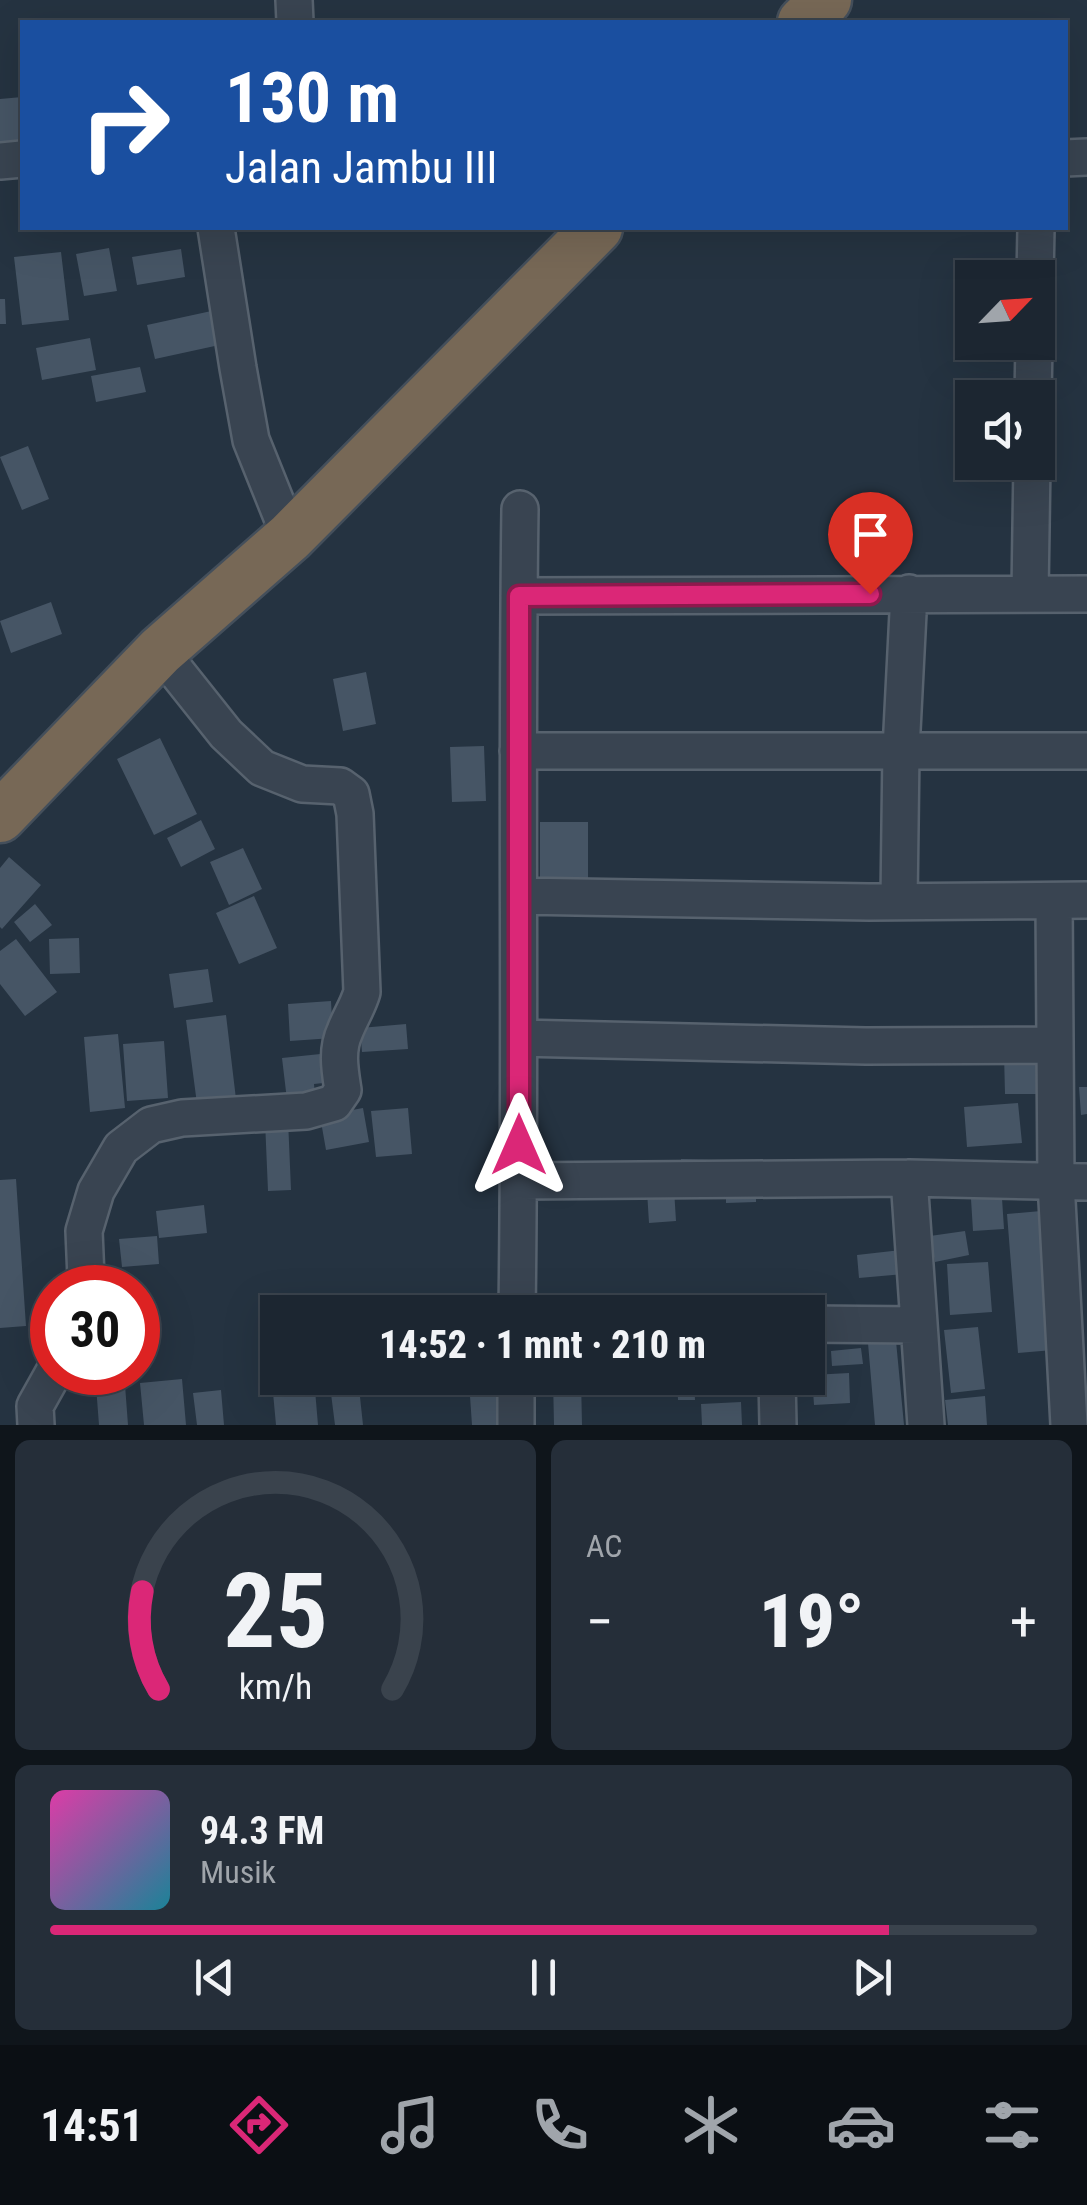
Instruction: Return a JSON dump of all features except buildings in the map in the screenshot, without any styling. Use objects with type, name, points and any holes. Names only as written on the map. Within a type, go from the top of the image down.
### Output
[{"type":"highway","points":[[805,20],[826,0]]},
{"type":"highway","points":[[0,817],[160,651],[290,536],[595,230]]},
{"type":"street","points":[[216,230],[252,440],[290,536]]},
{"type":"street","points":[[1035,260],[1036,230]]},
{"type":"street","points":[[1030,593],[1032,480]]},
{"type":"street","points":[[516,1295],[520,509]]},
{"type":"street","points":[[898,901],[909,593]]},
{"type":"street","points":[[519,596],[1087,594]]},
{"type":"street","points":[[85,1265],[84,1231],[96,1191],[121,1148],[151,1124],[182,1118],[306,1111],[334,1103],[343,1090],[339,1065],[342,1035],[362,992],[350,794],[340,786],[302,784],[262,768],[226,734],[160,651]]},
{"type":"street","points":[[518,751],[1087,750]]},
{"type":"street","points":[[519,896],[1070,900],[1054,1045],[1072,1182],[1069,1425]]},
{"type":"street","points":[[519,1038],[866,1046],[1054,1045]]},
{"type":"street","points":[[519,1181],[909,1178],[1072,1182]]},
{"type":"street","points":[[909,1178],[926,1425]]},
{"type":"street","points":[[825,1324],[918,1325]]},
{"type":"street","points":[[36,1425],[34,1406],[40,1395]]},
{"type":"street","points":[[516,1395],[516,1425]]},
{"type":"street","points":[[777,1395],[778,1425]]},
{"type":"route","points":[[519,1145],[519,596],[870,594]]}]
